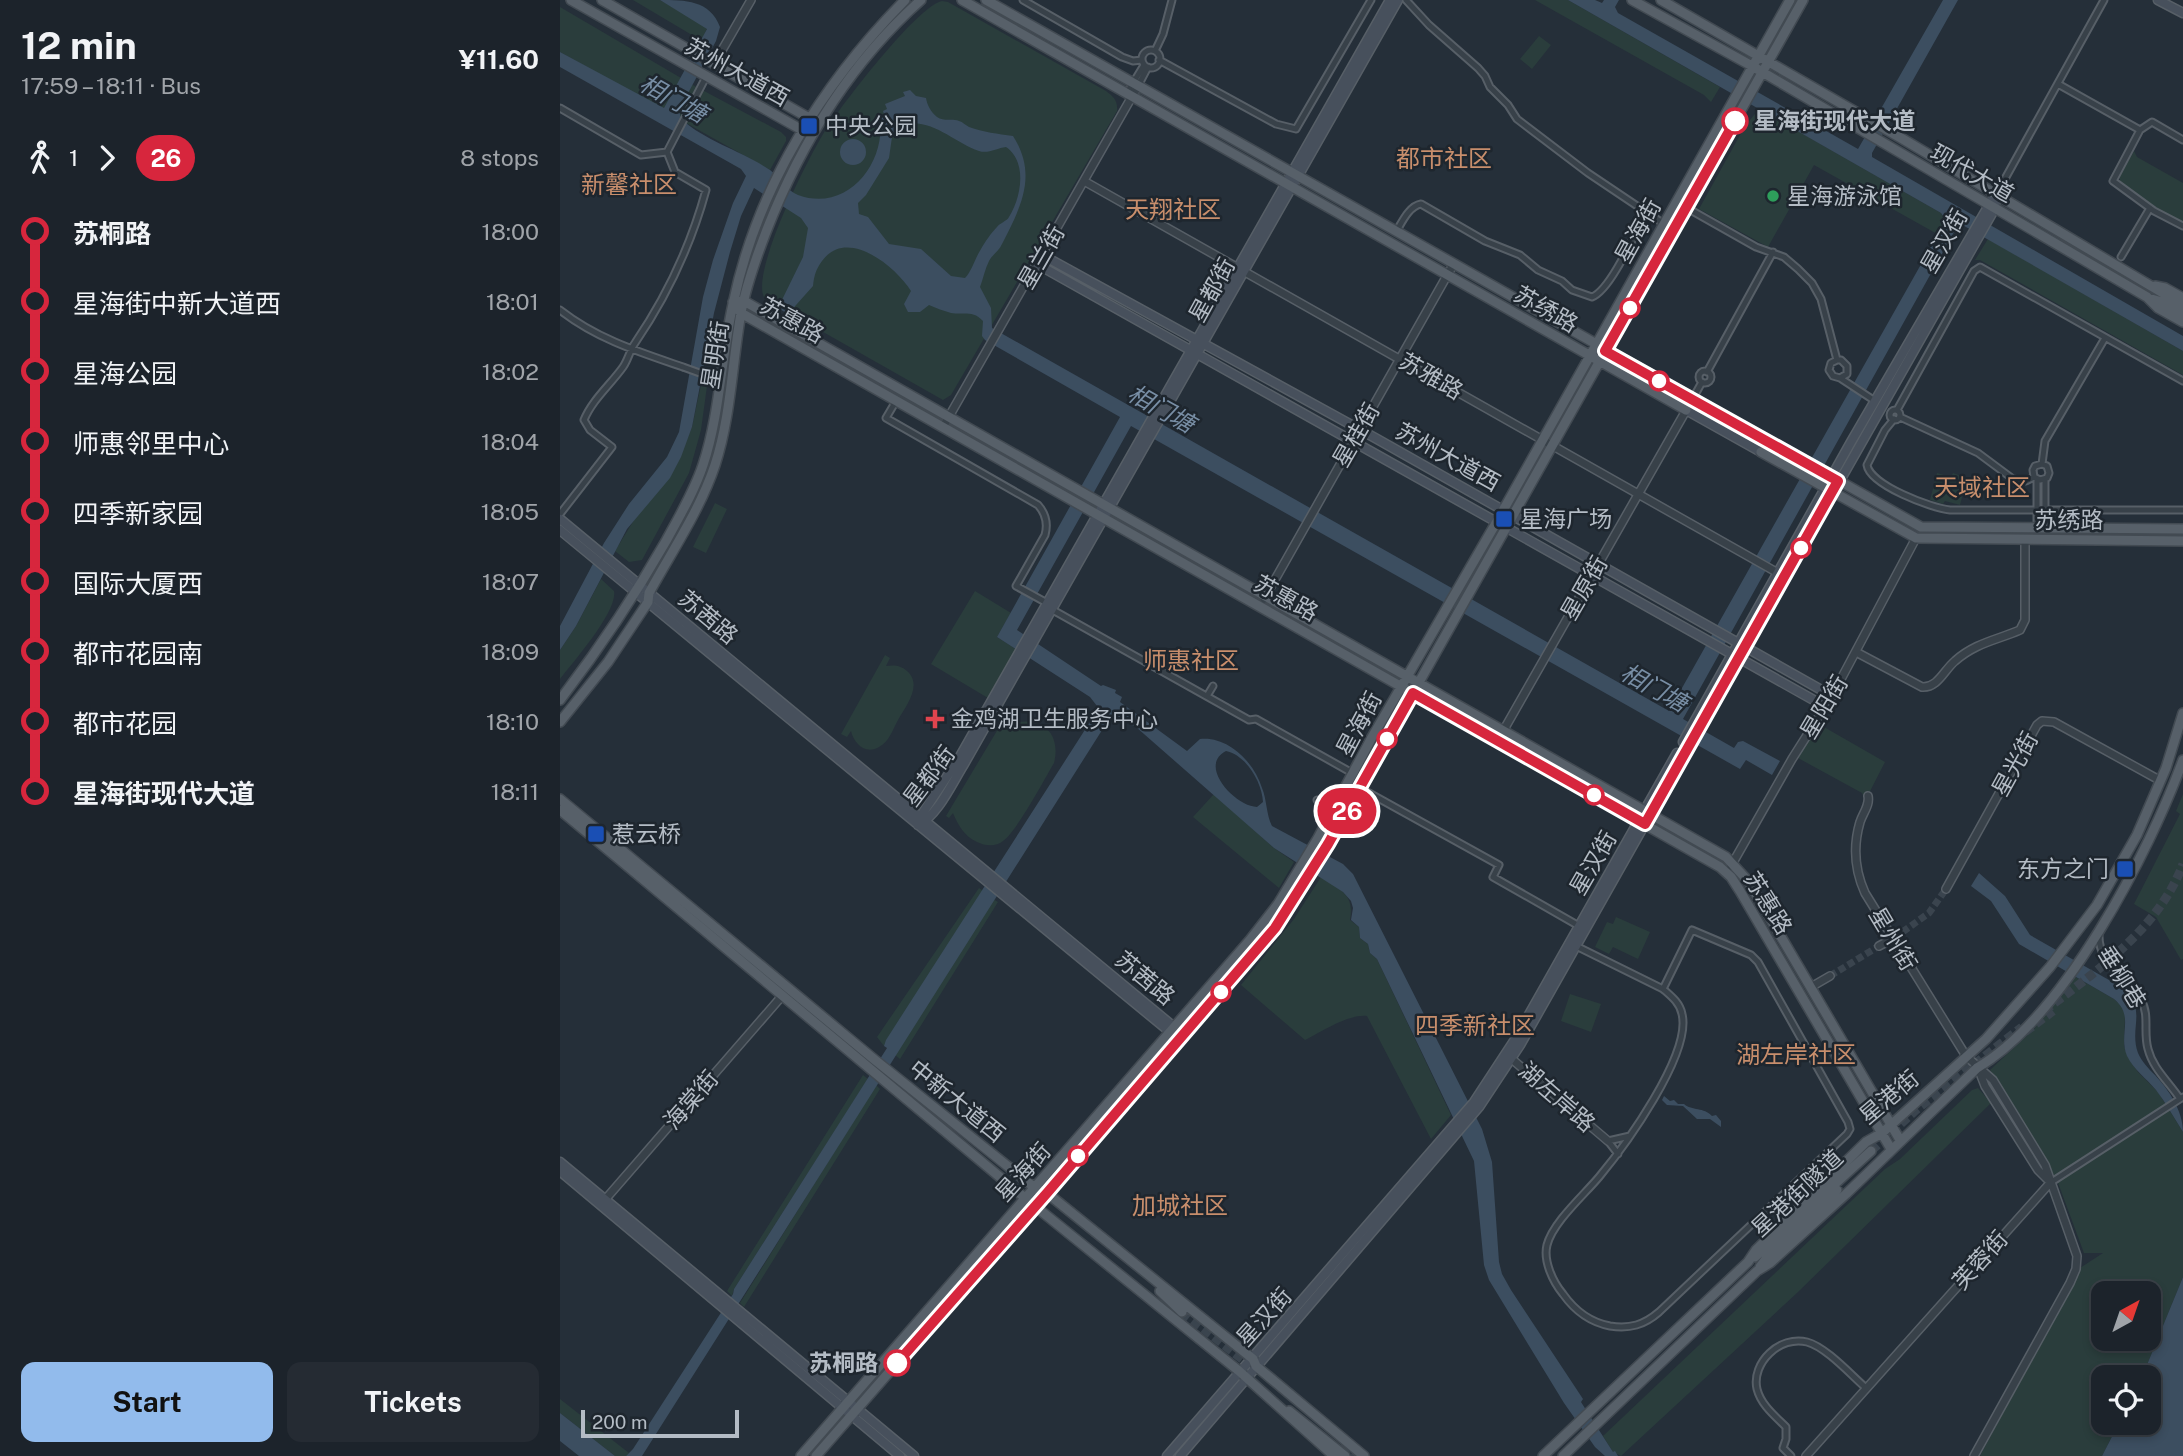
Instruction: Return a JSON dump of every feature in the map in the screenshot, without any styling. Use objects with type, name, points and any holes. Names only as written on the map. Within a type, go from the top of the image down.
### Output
[{"type":"main road","name":"苏州大道西","points":[[570,0],[802,130],[815,129],[808,118],[602,0]]},
{"type":"main road","name":"星明街","points":[[560,700],[596,653],[638,589],[702,469],[710,439],[733,302],[747,253],[779,175],[808,118],[852,59],[905,0]]},
{"type":"main road","name":"星明街","points":[[560,722],[608,662],[649,597],[705,490],[714,467],[724,425],[744,301],[756,258],[788,182],[815,129],[860,66],[921,0]]},
{"type":"main road","name":"苏绣路","points":[[962,0],[1916,538],[2183,541]]},
{"type":"main road","name":"苏绣路","points":[[986,0],[1921,527],[2183,529]]},
{"type":"main road","name":"星都街","points":[[921,821],[964,764],[1048,606],[1289,185],[1390,0]]},
{"type":"main road","name":"星都街","points":[[1294,175],[1398,0]]},
{"type":"main road","name":"现代大道","points":[[1632,0],[1752,66],[2147,297],[2183,313]]},
{"type":"main road","name":"现代大道","points":[[1661,0],[1874,122],[2183,305]]},
{"type":"main road","name":"星海街","points":[[801,1456],[1250,940],[1278,904],[1334,810],[1401,686],[1457,592],[1790,0]]},
{"type":"main road","name":"星海街","points":[[816,1456],[1275,928],[1360,788],[1803,0]]},
{"type":"main road","points":[[2158,0],[2183,13]]},
{"type":"main road","name":"星汉街","points":[[1739,643],[1875,400],[1974,237],[1996,195]]},
{"type":"main road","name":"苏州大道西","points":[[1042,255],[1832,696]]},
{"type":"main road","name":"苏州大道西","points":[[1037,264],[1826,707]]},
{"type":"main road","name":"现代大道","points":[[2150,284],[2165,288],[2183,298]]},
{"type":"main road","name":"现代大道","points":[[2147,297],[2158,308],[2183,322]]},
{"type":"main road","name":"苏惠路","points":[[733,302],[744,301],[1648,811],[1734,863],[1749,882],[1900,1140]]},
{"type":"main road","name":"苏惠路","points":[[733,302],[741,313],[1498,740],[1727,873],[1891,1149]]},
{"type":"main road","name":"星汉街","points":[[1686,744],[1825,488]]},
{"type":"main road","name":"苏茜路","points":[[560,516],[593,552]]},
{"type":"main road","name":"苏茜路","points":[[560,530],[593,552],[649,597],[1181,1038]]},
{"type":"main road","name":"星港街","points":[[1543,1456],[1748,1262],[1756,1250],[1866,1142],[1882,1133],[1994,1031],[2050,967],[2110,884],[2137,835],[2161,781],[2183,713]]},
{"type":"main road","name":"星汉街","points":[[1167,1456],[1254,1363],[1476,1105],[1576,946],[1677,754]]},
{"type":"main road","name":"星港街","points":[[1563,1456],[1757,1271],[1770,1263],[1846,1194],[1977,1068],[1999,1055],[2040,1013],[2099,928],[2155,829],[2183,760]]},
{"type":"main road","name":"星汉街","points":[[1648,811],[1676,769]]},
{"type":"main road","name":"中新大道西","points":[[560,799],[871,1064],[885,1082],[1242,1375],[1334,1456]]},
{"type":"main road","name":"中新大道西","points":[[560,810],[782,996],[871,1064],[891,1073],[1035,1188],[1047,1193],[1108,1242],[1364,1456]]},
{"type":"main road","name":"星汉街","points":[[1509,1056],[1579,926],[1642,822]]},
{"type":"main road","name":"星港街隧道","points":[[1748,1262],[1873,1153],[1769,1255],[1757,1271]]},
{"type":"main road","points":[[560,1162],[603,1202],[846,1405],[900,1456]]},
{"type":"main road","points":[[560,1171],[603,1202]]},
{"type":"main road","points":[[1108,1242],[1182,1312]]},
{"type":"main road","points":[[1242,1375],[1345,1456]]},
{"type":"main road","name":"星汉街","points":[[1180,1456],[1242,1375]]},
{"type":"main road","points":[[854,1412],[914,1456]]},
{"type":"street","points":[[712,62],[751,0]]},
{"type":"street","points":[[1023,0],[1128,60],[1156,66],[1159,60]]},
{"type":"street","points":[[1154,51],[1163,34],[1172,0]]},
{"type":"street","points":[[1154,51],[1159,60],[1276,124],[1296,129],[1371,0]]},
{"type":"street","points":[[1406,0],[1429,25],[1478,68],[1490,88],[1508,105],[1517,119],[1588,173],[1664,223]]},
{"type":"street","points":[[1996,195],[2104,0]]},
{"type":"street","points":[[1136,84],[1145,64],[1145,52],[1154,51]]},
{"type":"street","points":[[560,516],[612,447],[590,430],[584,420],[624,365],[677,274],[706,190],[675,172],[667,152],[687,115],[703,75]]},
{"type":"street","name":"星兰街","points":[[943,427],[1084,181],[1136,84]]},
{"type":"street","points":[[2058,84],[2140,130]]},
{"type":"street","points":[[560,108],[641,155],[667,152]]},
{"type":"street","points":[[2183,140],[2152,122],[2140,130],[2113,181],[2150,208],[2183,226]]},
{"type":"street","name":"苏雅路","points":[[1084,181],[1778,573]]},
{"type":"street","points":[[1396,232],[1415,205],[1421,204],[1485,240],[1526,258],[1538,270],[1562,281],[1572,290],[1592,297],[1598,295],[1608,281],[1646,212]]},
{"type":"street","points":[[1686,207],[1756,247],[1773,252],[1798,269],[1812,283],[1821,299],[1837,360]]},
{"type":"street","points":[[2121,257],[2150,208]]},
{"type":"street","points":[[1692,400],[1702,382],[1700,374],[1707,372],[1773,252]]},
{"type":"street","name":"星桂街","points":[[1260,606],[1453,265]]},
{"type":"street","points":[[2045,480],[2013,479],[1978,453],[1890,415],[1974,271],[1980,267],[2183,381]]},
{"type":"street","points":[[560,310],[586,328],[631,350],[720,380]]},
{"type":"street","points":[[2042,464],[2045,441],[2105,338]]},
{"type":"street","points":[[1840,378],[1847,374],[1848,370],[1845,362],[1837,360],[1831,363],[1829,370],[1833,376],[1894,410]]},
{"type":"street","name":"星原街","points":[[1498,740],[1692,400]]},
{"type":"street","points":[[896,401],[887,418],[1038,505],[1042,510],[1047,528],[1045,536],[1016,586],[1249,720],[1256,719],[1354,774]]},
{"type":"street","points":[[1897,418],[1885,430],[1867,466],[1872,476],[1923,504],[1941,509],[2183,509]]},
{"type":"street","points":[[2041,509],[2034,468],[2042,464]]},
{"type":"street","points":[[2041,528],[2045,480],[2049,471],[2042,464]]},
{"type":"street","name":"星阳街","points":[[1727,873],[1792,758],[1826,707],[1916,538]]},
{"type":"street","points":[[1856,652],[1922,687],[1929,687],[1973,647],[2020,630],[2025,620],[2025,539]]},
{"type":"street","points":[[1207,696],[1213,686]]},
{"type":"street","name":"星光街","points":[[1946,890],[2037,725],[2042,721],[2054,722],[2161,781]]},
{"type":"street","name":"星汉街","points":[[1677,754],[1686,744]]},
{"type":"street","name":"星汉街","points":[[1676,769],[1686,744]]},
{"type":"street","points":[[1360,788],[1499,864],[1493,877],[1579,926]]},
{"type":"street","name":"星州街","points":[[1867,796],[1869,802],[1857,836],[1857,868],[1865,893],[1966,1056],[1977,1068],[1985,1086],[2038,1170],[2050,1183],[2076,1249],[2076,1269],[1974,1456]]},
{"type":"street","points":[[1317,800],[1334,810]]},
{"type":"street","name":"垂柳巷","points":[[2099,928],[2099,939],[2105,957],[2115,973],[2135,991],[2145,1008],[2147,1043],[2155,1067],[2180,1100]]},
{"type":"street","points":[[1576,946],[1663,989],[1674,999],[1682,1013],[1679,1043],[1660,1088],[1618,1154],[1557,1226],[1546,1249],[1549,1268],[1555,1282],[1578,1312],[1601,1324],[1626,1327],[1646,1323],[1850,1129],[1849,1122],[1758,962],[1751,955],[1692,930],[1663,989]]},
{"type":"street","points":[[1879,946],[1893,938]]},
{"type":"street","points":[[1811,987],[1830,976]]},
{"type":"street","name":"海棠街","points":[[603,1202],[782,996]]},
{"type":"street","name":"湖左岸路","points":[[1509,1056],[1608,1141]]},
{"type":"street","name":"芙蓉街","points":[[1806,1456],[2050,1183],[2180,1100]]},
{"type":"street","points":[[1618,1154],[1608,1141],[1630,1136]]},
{"type":"street","points":[[1791,1456],[1783,1448],[1786,1427],[1768,1409],[1757,1392],[1755,1379],[1759,1365],[1768,1355],[1788,1342],[1808,1342],[1821,1349],[1866,1388]]},
{"type":"green space","points":[[633,0],[660,0],[703,24],[707,28],[702,41]]},
{"type":"green space","points":[[1535,0],[1568,0],[1720,87],[1711,102],[1704,95]]},
{"type":"green space","name":"中央公园","points":[[942,1],[1106,91],[1115,100],[1117,108],[951,395],[943,400],[765,299],[762,286],[772,242],[806,165],[825,131],[862,80],[898,38],[930,7]]},
{"type":"green space","points":[[560,7],[693,85],[781,132],[786,141],[770,170],[560,52]]},
{"type":"green space","points":[[1539,36],[1551,45],[1532,69],[1520,59]]},
{"type":"green space","points":[[1759,109],[1941,213],[1946,220],[1939,235],[1814,165],[1768,247],[1699,209],[1745,126]]},
{"type":"green space","points":[[2134,151],[2137,157],[2183,183],[2183,223],[2157,209],[2120,183],[2120,176]]},
{"type":"green space","points":[[1988,239],[2183,351],[2183,375],[1980,260],[1975,260]]},
{"type":"green space","points":[[702,380],[707,386],[701,430],[689,473],[642,560],[629,562],[615,551],[634,520],[675,468],[692,427]]},
{"type":"green space","points":[[1937,473],[1951,477],[1953,473],[1967,478],[1960,505],[1930,500]]},
{"type":"green space","points":[[715,503],[727,509],[706,553],[693,547]]},
{"type":"green space","points":[[601,579],[614,591],[609,611],[560,679],[560,650]]},
{"type":"green space","points":[[975,591],[1011,613],[997,637],[1016,649],[988,698],[931,664]]},
{"type":"green space","points":[[885,655],[890,658],[886,666],[902,668],[912,677],[913,689],[909,702],[888,739],[879,747],[870,750],[858,744],[851,731],[847,737],[841,734]]},
{"type":"green space","points":[[1010,709],[1016,712],[1010,724],[1030,722],[1046,728],[1055,742],[1056,752],[1054,763],[1009,835],[1000,843],[987,845],[968,837],[953,813],[949,818],[946,816]]},
{"type":"green space","points":[[1817,723],[1885,762],[1865,801],[1862,793],[1798,758]]},
{"type":"green space","points":[[1214,794],[1274,848],[1294,862],[1279,888],[1193,817]]},
{"type":"green space","points":[[2183,794],[2181,960],[2156,917],[2134,904],[2180,814],[2176,811]]},
{"type":"green space","points":[[1321,877],[1340,889],[1348,898],[1350,920],[1359,927],[1360,938],[1368,944],[1370,953],[1377,959],[1451,1115],[1431,1139],[1367,1016],[1344,1020],[1305,1040],[1241,985],[1294,919]]},
{"type":"green space","points":[[979,888],[983,891],[884,1046],[877,1037]]},
{"type":"green space","points":[[993,899],[998,902],[900,1059],[895,1055]]},
{"type":"green space","points":[[1616,917],[1650,932],[1638,959],[1613,947],[1609,954],[1595,947],[1607,922],[1613,924]]},
{"type":"green space","points":[[2074,976],[2123,1007],[2124,1046],[2128,1057],[2138,1072],[2158,1092],[2183,1132],[2183,1277],[2161,1331],[2161,1281],[2091,1281],[2091,1351],[2153,1351],[2147,1365],[2091,1365],[2091,1435],[2113,1435],[2102,1456],[1980,1456],[2080,1268],[2103,1253],[2084,1253],[2057,1180],[1990,1070],[2034,1029]]},
{"type":"green space","points":[[1570,994],[1601,1004],[1591,1032],[1561,1021]]},
{"type":"green space","points":[[863,1075],[868,1079],[732,1296],[727,1291]]},
{"type":"green space","points":[[876,1085],[880,1089],[744,1307],[740,1303]]},
{"type":"green space","points":[[1978,1088],[1991,1103],[1798,1292],[1621,1456],[1613,1452],[1603,1436],[1885,1169],[1900,1159],[1972,1090]]},
{"type":"green space","points":[[560,1399],[629,1453],[626,1456],[615,1456],[560,1413]]},
{"type":"water","name":"相门塘","points":[[660,0],[696,3],[710,11],[720,27],[716,41],[679,110],[681,119],[702,134],[770,170],[798,195],[816,199],[832,197],[847,191],[860,180],[877,152],[880,118],[885,117],[883,111],[887,109],[885,104],[905,96],[903,92],[910,90],[916,96],[926,98],[931,111],[940,118],[956,120],[974,129],[1013,136],[1020,150],[1026,178],[1015,217],[1001,246],[989,261],[980,287],[991,308],[992,328],[1669,711],[1946,220],[1941,213],[1568,0],[1595,0],[1602,3],[1604,0],[1619,0],[1615,7],[1618,13],[1858,149],[1943,0],[1958,0],[1872,157],[2183,336],[2183,351],[1959,223],[1683,719],[1734,748],[1738,742],[1743,741],[1780,761],[1772,775],[1746,760],[1740,769],[1131,426],[1017,630],[1101,686],[1116,690],[1115,693],[1122,697],[1120,702],[1187,751],[1200,739],[1210,739],[1230,746],[1246,760],[1258,778],[1272,826],[1343,864],[1353,874],[1482,1129],[1492,1162],[1502,1274],[1583,1399],[1581,1402],[1618,1456],[1605,1456],[1595,1447],[1564,1403],[1489,1280],[1484,1265],[1474,1161],[1377,959],[1370,953],[1368,944],[1360,938],[1359,927],[1351,920],[1351,901],[1343,892],[1274,848],[1136,727],[1114,715],[642,1456],[626,1456],[733,1294],[887,1048],[884,1046],[886,1040],[1097,711],[1097,706],[1090,697],[997,637],[1120,417],[985,340],[982,336],[983,321],[976,315],[951,313],[929,305],[920,312],[908,312],[904,304],[911,291],[904,281],[883,262],[857,249],[832,251],[818,267],[813,286],[788,314],[778,308],[803,257],[808,228],[801,218],[754,188],[741,216],[730,252],[714,313],[692,427],[681,457],[670,478],[627,529],[576,626],[560,650],[560,626],[604,543],[629,504],[667,457],[679,432],[703,297],[733,203],[746,176],[741,169],[560,67],[560,52],[664,108],[707,29]],"holes":[[[916,123],[935,128],[982,152],[1006,147],[1017,162],[1020,180],[1013,209],[988,238],[965,278],[951,276],[921,249],[889,244],[868,217],[859,214],[858,203],[889,158],[892,137],[906,124]],[[1226,751],[1240,758],[1252,770],[1262,794],[1263,802],[1257,807],[1239,800],[1223,785],[1216,766],[1218,758]]]},
{"type":"water","points":[[853,139],[862,143],[866,152],[862,161],[853,165],[844,161],[840,152],[844,143]]},
{"type":"water","points":[[1979,873],[2005,896],[2030,935],[2127,992],[2136,1009],[2135,1034],[2138,1053],[2174,1101],[2181,1116],[2183,1132],[2160,1095],[2127,1056],[2124,1040],[2125,1019],[2120,1005],[2019,944],[1991,901],[1971,886]]},
{"type":"water","points":[[1664,1096],[1678,1104],[1716,1115],[1721,1121],[1721,1127],[1710,1119],[1697,1119],[1683,1106],[1667,1105],[1662,1100]]},
{"type":"water","points":[[2183,1277],[2183,1456],[2102,1456],[2113,1435],[2161,1435],[2161,1365],[2147,1365],[2153,1351],[2161,1351],[2161,1331]]},
{"type":"water","points":[[560,1413],[615,1456],[579,1456],[560,1441]]},
{"type":"tunnel","points":[[2044,1011],[2105,964],[2142,928],[2159,908],[2183,864]]},
{"type":"tunnel","points":[[1894,938],[1929,913],[1946,889]]},
{"type":"tunnel","points":[[1830,976],[1879,946]]},
{"type":"tunnel","points":[[2025,1032],[2053,1011]]},
{"type":"tunnel","points":[[1871,1151],[1916,1110],[2022,1027]]},
{"type":"tunnel","points":[[1182,1312],[1252,1367]]},
{"type":"tunnel","points":[[1342,1444],[1357,1456]]},
{"type":"bus line","name":"26","points":[[897,1363],[1275,928],[1328,844],[1413,693],[1645,824],[1838,481],[1605,351],[1735,121]]},
{"type":"place","name":"星海街现代大道","points":[[1735,121]]},
{"type":"place","name":"中央公园","points":[[809,126]]},
{"type":"place","name":"星海游泳馆","points":[[1773,196]]},
{"type":"place","name":"星海广场","points":[[1504,519]]},
{"type":"place","name":"金鸡湖卫生服务中心","points":[[935,719]]},
{"type":"place","name":"惹云桥","points":[[596,834]]},
{"type":"place","name":"东方之门","points":[[2125,869]]},
{"type":"place","name":"苏桐路","points":[[897,1363]]},
{"type":"district","name":"都市社区","points":[[1444,159]]},
{"type":"district","name":"新馨社区","points":[[629,185]]},
{"type":"district","name":"天翔社区","points":[[1173,210]]},
{"type":"district","name":"天域社区","points":[[1982,488]]},
{"type":"district","name":"师惠社区","points":[[1191,661]]},
{"type":"district","name":"四季新社区","points":[[1475,1026]]},
{"type":"district","name":"湖左岸社区","points":[[1796,1055]]},
{"type":"district","name":"加城社区","points":[[1180,1206]]}]
